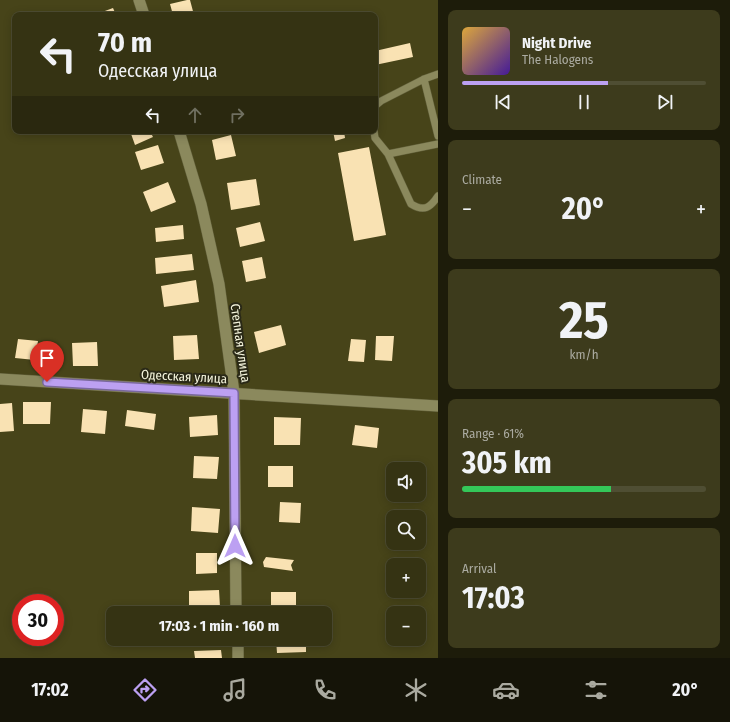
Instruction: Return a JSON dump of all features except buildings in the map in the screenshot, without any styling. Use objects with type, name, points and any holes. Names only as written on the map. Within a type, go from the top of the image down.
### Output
[{"type":"street","points":[[139,0],[143,12]]},
{"type":"street","name":"Степная улица","points":[[180,134],[201,204],[219,284],[234,393],[236,606]]},
{"type":"street","name":"Одесская улица","points":[[0,379],[438,406]]},
{"type":"street","points":[[238,646],[238,658]]},
{"type":"lane","points":[[378,104],[424,79],[438,74]]},
{"type":"lane","points":[[424,79],[438,136]]},
{"type":"lane","points":[[375,134],[376,138],[388,154],[411,204],[419,209],[427,208],[433,204],[438,196]]},
{"type":"lane","points":[[388,154],[438,144]]},
{"type":"route","points":[[47,382],[234,393],[235,546]]}]
